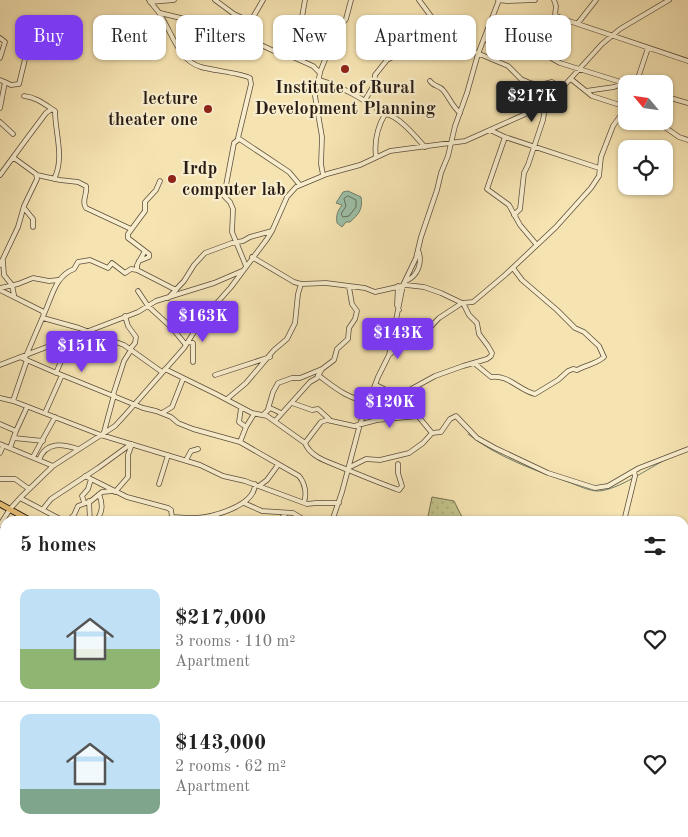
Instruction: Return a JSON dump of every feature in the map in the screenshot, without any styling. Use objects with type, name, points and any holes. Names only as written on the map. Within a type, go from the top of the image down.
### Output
[{"type":"main road","points":[[0,504],[22,516]]},
{"type":"street","points":[[150,1],[174,0]]},
{"type":"street","points":[[215,0],[236,15]]},
{"type":"street","points":[[254,15],[263,0]]},
{"type":"street","points":[[323,175],[321,164],[322,137],[316,96],[320,72],[337,30],[346,19],[351,0]]},
{"type":"street","points":[[419,0],[430,15]]},
{"type":"street","points":[[334,516],[360,424],[389,355],[404,283],[413,268],[478,54],[499,0],[536,0]]},
{"type":"street","points":[[554,0],[556,16],[647,49],[688,61]]},
{"type":"street","points":[[578,23],[596,0]]},
{"type":"street","points":[[5,516],[20,498],[53,466],[115,426],[135,404],[187,343],[201,321],[231,287],[272,231],[287,197],[293,190],[323,175],[345,170],[390,151],[465,141],[530,112],[546,102],[562,88],[598,47],[612,35],[661,2],[668,0]]},
{"type":"street","points":[[150,1],[160,13],[173,38],[190,63],[230,74],[245,75],[250,78],[252,84],[240,126],[239,139],[234,143],[224,192],[224,198],[229,201],[233,209],[232,228],[235,242],[246,266]]},
{"type":"street","points":[[302,15],[304,1]]},
{"type":"street","points":[[160,13],[176,17]]},
{"type":"street","points":[[0,38],[5,42],[0,58]]},
{"type":"street","points":[[484,39],[527,48],[560,63],[618,81]]},
{"type":"street","points":[[639,75],[647,49]]},
{"type":"street","points":[[478,54],[508,66],[521,79],[530,83],[552,82],[562,88]]},
{"type":"street","points":[[0,80],[11,85],[19,84],[25,60]]},
{"type":"street","points":[[301,60],[320,72]]},
{"type":"street","points":[[366,100],[374,85],[374,77],[387,60]]},
{"type":"street","points":[[571,79],[592,96],[618,105]]},
{"type":"street","points":[[319,80],[337,86],[366,100],[385,114],[397,119],[425,147]]},
{"type":"street","points":[[430,81],[433,86],[443,89],[451,104],[460,113]]},
{"type":"street","points":[[0,108],[5,82]]},
{"type":"street","points":[[586,90],[618,85]]},
{"type":"street","points":[[24,96],[41,101],[55,111],[54,118],[59,148],[58,170],[54,179]]},
{"type":"street","points":[[673,99],[688,104]]},
{"type":"street","points":[[514,215],[520,209],[524,173],[545,115],[546,102]]},
{"type":"street","points":[[0,175],[46,113],[52,109]]},
{"type":"street","points":[[376,158],[375,142],[378,127],[385,114]]},
{"type":"street","points":[[389,355],[398,347],[423,335],[439,318],[462,303],[473,302],[477,299],[564,218],[598,178],[604,150],[613,126],[618,119]]},
{"type":"street","points":[[0,122],[14,134]]},
{"type":"street","points":[[490,130],[505,137],[599,168]]},
{"type":"street","points":[[670,130],[688,140]]},
{"type":"street","points":[[505,137],[487,189],[507,203],[536,244]]},
{"type":"street","points":[[239,139],[289,172],[300,185]]},
{"type":"street","points":[[14,158],[37,175],[78,182],[86,186],[84,202],[86,208],[132,229]]},
{"type":"street","points":[[0,265],[18,227],[37,175]]},
{"type":"street","points":[[137,270],[139,261],[150,257],[145,250],[128,238],[144,211],[146,202],[156,190],[160,181]]},
{"type":"street","points":[[24,208],[32,216],[33,227]]},
{"type":"street","points":[[168,298],[184,282],[194,265],[203,255],[235,242],[272,231]]},
{"type":"street","points":[[252,257],[294,282],[301,284],[326,283],[365,288],[375,292],[404,283],[439,292],[462,303],[469,315],[477,323],[480,336],[492,353],[490,358],[435,376],[395,399],[376,407],[363,417]]},
{"type":"street","points":[[2,260],[3,272],[6,279],[12,285],[14,295]]},
{"type":"street","points":[[12,400],[25,358],[59,280],[74,269],[78,262],[89,260],[108,268],[112,263],[124,273],[131,269],[137,270],[176,290]]},
{"type":"street","points":[[474,364],[491,377],[504,378],[534,394],[558,380],[568,370],[577,370],[586,365],[592,365],[604,357],[597,345],[584,332],[575,328],[554,306],[522,280],[512,268]]},
{"type":"street","points":[[0,365],[25,358],[126,316],[156,301],[214,283],[242,270]]},
{"type":"street","points":[[2,288],[33,278],[59,280]]},
{"type":"street","points":[[2,288],[6,279]]},
{"type":"street","points":[[227,399],[246,383],[274,350],[287,339],[294,325],[301,284]]},
{"type":"street","points":[[398,286],[397,305],[399,310]]},
{"type":"street","points":[[263,415],[268,409],[272,392],[278,383],[292,378],[300,378],[322,369],[334,360],[337,349],[350,336],[349,328],[355,319],[357,311],[352,304],[349,287]]},
{"type":"street","points":[[2,288],[42,311],[44,316],[90,331],[131,349],[163,371],[227,399],[254,414],[263,415],[275,421],[304,443],[315,455],[371,480],[388,484],[399,490],[402,486],[398,473],[398,464]]},
{"type":"street","points":[[138,291],[148,306],[187,343],[193,343],[193,362]]},
{"type":"street","points":[[103,434],[122,366],[135,343],[136,337],[128,326],[126,316]]},
{"type":"street","points":[[56,373],[71,338]]},
{"type":"street","points":[[215,376],[270,357]]},
{"type":"street","points":[[25,358],[56,373],[162,414],[184,426],[240,442],[302,479],[306,495],[304,502]]},
{"type":"street","points":[[275,421],[322,369]]},
{"type":"street","points":[[45,413],[62,375]]},
{"type":"street","points":[[318,375],[347,395],[359,400],[370,401]]},
{"type":"street","points":[[162,414],[174,404],[183,379]]},
{"type":"street","points":[[376,384],[409,407],[432,433]]},
{"type":"street","points":[[0,399],[12,400],[103,434],[200,465],[223,476],[310,504],[339,502]]},
{"type":"street","points":[[292,403],[312,410],[318,409],[330,420],[349,426],[418,416]]},
{"type":"street","points":[[10,448],[27,407]]},
{"type":"street","points":[[241,408],[239,422],[246,428]]},
{"type":"street","points":[[268,409],[272,408],[281,413]]},
{"type":"street","points":[[240,442],[254,414]]},
{"type":"street","points":[[348,469],[366,459],[380,460],[409,453],[423,443],[432,433],[441,432],[450,418],[456,416],[476,438],[495,448],[548,473],[595,488],[608,486],[634,470],[688,449]]},
{"type":"street","points":[[34,455],[55,417]]},
{"type":"street","points":[[304,443],[321,422],[330,420]]},
{"type":"street","points":[[0,424],[16,431]]},
{"type":"street","points":[[14,438],[43,441]]},
{"type":"street","points":[[38,459],[43,451],[52,446],[62,444],[78,449]]},
{"type":"street","points":[[43,509],[51,499],[132,444]]},
{"type":"street","points":[[73,516],[77,506],[99,494],[114,491],[128,477],[128,454],[132,444]]},
{"type":"street","points":[[0,453],[1,445],[34,455],[53,466]]},
{"type":"street","points":[[186,460],[191,451],[198,449]]},
{"type":"street","points":[[159,484],[168,455]]},
{"type":"street","points":[[213,516],[244,503],[256,487],[264,483],[278,465]]},
{"type":"street","points":[[625,516],[635,478],[634,470]]},
{"type":"street","points":[[85,476],[127,497],[168,508],[171,510],[172,516]]},
{"type":"street","points":[[0,479],[15,480],[30,489]]},
{"type":"street","points":[[89,516],[86,502],[82,496],[88,488],[91,479]]},
{"type":"street","points":[[99,494],[103,502],[99,516]]},
{"type":"street","points":[[20,498],[55,516]]},
{"type":"street","points":[[244,503],[262,511],[293,513],[298,516]]},
{"type":"green space","points":[[432,497],[454,501],[462,516],[428,516]]},
{"type":"water","points":[[348,191],[361,197],[360,211],[350,222],[346,222],[342,227],[337,223],[337,218],[342,205],[336,203],[343,192]]},
{"type":"waterway","points":[[468,434],[491,450],[516,462],[594,491],[615,487],[667,459]]},
{"type":"place","name":"Institute of Rural Development Planning","points":[[345,69]]},
{"type":"place","name":"lecture theater one","points":[[208,109]]},
{"type":"place","name":"Irdp computer lab","points":[[172,179]]}]
